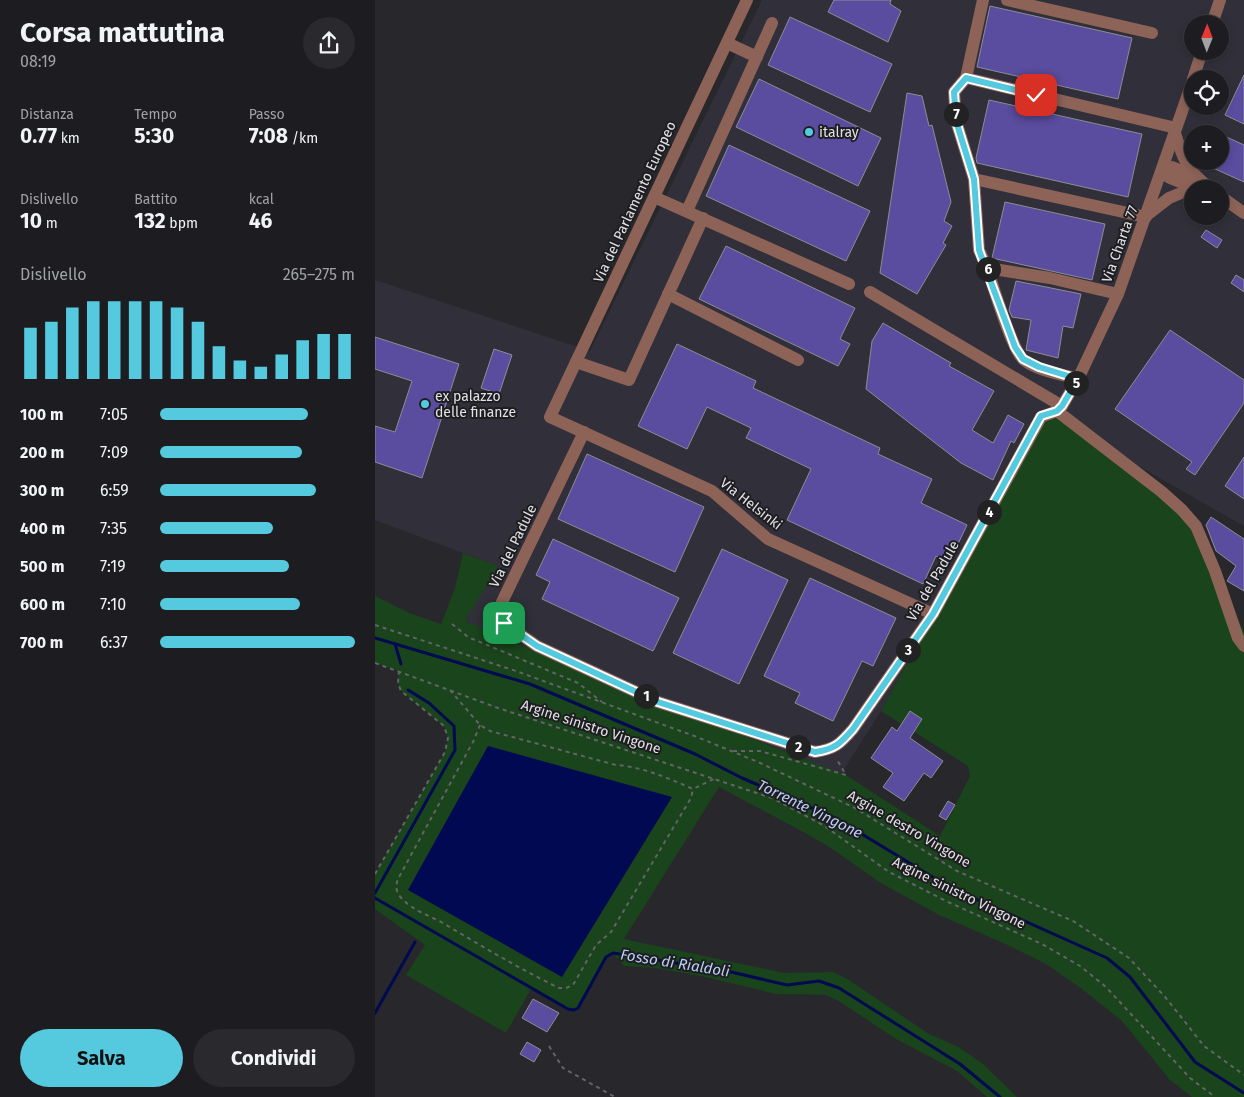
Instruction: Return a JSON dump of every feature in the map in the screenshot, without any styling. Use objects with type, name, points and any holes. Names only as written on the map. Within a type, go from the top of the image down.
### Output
[{"type":"street","name":"Via del Parlamento Europeo","points":[[550,416],[747,0]]},
{"type":"street","points":[[983,0],[966,78],[954,92],[956,121],[974,179],[979,250],[1015,347],[1023,359],[1039,367],[1078,379]]},
{"type":"street","points":[[1007,0],[1152,33]]},
{"type":"street","points":[[1215,15],[1220,0]]},
{"type":"street","points":[[687,211],[772,23]]},
{"type":"street","points":[[727,42],[757,57]]},
{"type":"street","points":[[966,78],[1175,131],[1184,161],[1193,180]]},
{"type":"street","name":"Via Charta 77","points":[[1060,409],[1078,379],[1118,294],[1184,105]]},
{"type":"street","points":[[1161,172],[1170,178],[1184,182]]},
{"type":"street","points":[[974,179],[1146,217],[1169,198],[1184,190]]},
{"type":"street","points":[[654,197],[849,284]]},
{"type":"street","points":[[1229,203],[1244,213]]},
{"type":"street","points":[[576,362],[629,380],[703,218]]},
{"type":"street","points":[[987,268],[1050,278],[1118,294]]},
{"type":"street","points":[[870,292],[1060,409],[1163,492],[1195,526],[1215,570],[1238,638],[1244,646]]},
{"type":"street","points":[[669,294],[798,360]]},
{"type":"street","name":"Via del Padule","points":[[584,432],[503,602],[504,623],[537,646],[658,702],[815,752],[831,749],[841,743],[853,729],[933,614],[1041,416],[1060,409]]},
{"type":"street","name":"Via Helsinki","points":[[550,416],[711,491],[768,539],[933,614]]},
{"type":"path","points":[[452,624],[468,636],[578,683],[604,704]]},
{"type":"path","name":"Argine destro Vingone","points":[[375,625],[517,671],[732,751],[855,808],[957,871],[1073,921],[1129,958],[1166,998],[1204,1046],[1244,1075]]},
{"type":"path","name":"Argine sinistro Vingone","points":[[375,663],[498,708],[773,798],[823,825],[889,872],[948,902],[1042,944],[1080,966],[1107,987],[1190,1078],[1215,1097]]},
{"type":"path","points":[[375,874],[445,752],[448,738],[444,726],[401,691],[398,683],[399,671]]},
{"type":"path","points":[[449,689],[480,725],[489,731],[616,765],[631,766],[664,776],[693,789],[716,778]]},
{"type":"path","points":[[480,725],[474,740],[399,877],[396,884],[397,893],[404,901],[421,912],[495,956],[559,988],[573,985],[597,945],[611,932],[691,798],[693,789]]},
{"type":"path","points":[[732,751],[760,751],[846,775],[831,749]]},
{"type":"path","points":[[549,1046],[563,1068],[615,1097]]},
{"type":"shaded area","points":[[762,0],[1244,0],[1244,526],[1096,442],[1041,417],[881,711],[841,774],[464,621],[498,566],[375,520],[375,280],[590,351]]},
{"type":"shaded area","points":[[488,746],[672,797],[562,977],[408,890]]},
{"type":"green space","points":[[1057,411],[1182,510],[1244,631],[1244,1097],[1192,1097],[1170,1080],[1122,1021],[1082,989],[1046,964],[939,915],[879,882],[831,848],[719,787],[624,939],[784,973],[833,972],[849,980],[929,1034],[959,1047],[983,1064],[1017,1097],[987,1097],[957,1071],[896,1039],[837,1000],[825,995],[776,994],[701,976],[654,968],[624,966],[613,953],[606,957],[578,1008],[574,1010],[568,1009],[531,989],[506,1033],[406,975],[425,945],[375,909],[375,874],[445,752],[448,738],[444,726],[401,691],[398,683],[399,671],[375,663],[375,596],[409,613],[441,624],[455,588],[463,553],[498,566],[465,621],[658,702],[846,775],[940,836],[970,776],[968,766],[881,711],[1041,417]]},
{"type":"building","points":[[834,0],[891,0],[890,4],[901,11],[888,42],[828,12]]},
{"type":"building","points":[[990,6],[1132,38],[1118,99],[977,67]]},
{"type":"building","points":[[790,17],[892,64],[870,112],[768,65]]},
{"type":"building","points":[[1244,75],[1244,124],[1225,115],[1229,115],[1229,107]]},
{"type":"building","name":"italray","points":[[759,79],[881,138],[858,186],[736,127]]},
{"type":"building","points":[[907,93],[922,96],[929,126],[932,125],[951,202],[944,221],[952,226],[943,243],[946,245],[917,294],[880,273]]},
{"type":"building","points":[[989,100],[1142,134],[1128,197],[977,163],[976,158]]},
{"type":"building","points":[[1229,138],[1244,145],[1244,182],[1217,170],[1229,170]]},
{"type":"building","points":[[729,145],[870,211],[846,261],[706,196]]},
{"type":"building","points":[[1005,202],[1105,224],[1092,280],[992,258]]},
{"type":"building","points":[[1206,230],[1222,240],[1217,248],[1201,237]]},
{"type":"building","points":[[726,246],[855,308],[840,339],[850,344],[838,366],[699,299]]},
{"type":"building","points":[[1236,275],[1244,280],[1244,292],[1231,283]]},
{"type":"building","points":[[1016,281],[1081,294],[1073,328],[1063,326],[1058,358],[1026,350],[1031,320],[1012,317],[1009,310]]},
{"type":"building","points":[[883,323],[951,363],[949,366],[994,391],[972,430],[993,443],[1008,415],[1024,424],[1014,443],[1011,441],[993,480],[961,463],[866,389],[872,341]]},
{"type":"building","points":[[1170,330],[1244,380],[1244,403],[1195,475],[1186,469],[1192,462],[1115,409]]},
{"type":"building","name":"ex palazzo delle finanze","points":[[375,337],[459,364],[422,478],[375,462],[375,426],[395,432],[412,381],[375,369]]},
{"type":"building","points":[[677,344],[756,381],[753,388],[880,448],[878,454],[932,479],[921,503],[967,525],[949,563],[936,556],[923,584],[787,520],[811,469],[746,438],[751,428],[707,407],[687,449],[638,426]]},
{"type":"building","points":[[494,349],[512,355],[499,394],[481,388]]},
{"type":"building","points":[[587,454],[704,507],[675,572],[558,519]]},
{"type":"building","points":[[1244,457],[1244,499],[1225,486]]},
{"type":"building","points":[[1211,517],[1244,539],[1244,591],[1227,581],[1236,566],[1216,551],[1206,525]]},
{"type":"building","points":[[553,539],[679,598],[653,651],[542,599],[550,582],[536,575]]},
{"type":"building","points":[[722,549],[788,580],[739,684],[673,653]]},
{"type":"building","points":[[810,578],[896,618],[873,666],[862,661],[833,721],[795,703],[800,693],[764,676]]},
{"type":"building","points":[[910,711],[922,719],[910,738],[943,761],[931,778],[924,773],[904,801],[883,787],[893,773],[871,758],[892,727],[897,731]]},
{"type":"building","points":[[948,801],[955,805],[946,820],[939,816]]},
{"type":"building","points":[[533,999],[559,1013],[547,1032],[522,1018]]},
{"type":"building","points":[[527,1042],[541,1050],[534,1062],[520,1054]]},
{"type":"waterway","name":"Torrente Vingone","points":[[375,638],[530,684],[695,754],[742,778],[837,819],[949,887],[1107,958],[1130,977],[1195,1062],[1244,1093]]},
{"type":"waterway","points":[[395,644],[401,664]]},
{"type":"waterway","points":[[375,893],[455,750],[454,726],[429,703],[408,690]]},
{"type":"waterway","name":"Fosso di Rialdoli","points":[[375,898],[568,1009],[574,1010],[578,1008],[606,957],[613,953],[731,972],[787,985],[819,981],[839,988],[960,1064],[1000,1097]]},
{"type":"waterway","points":[[375,1013],[415,942]]},
{"type":"place","name":"italray","points":[[809,132]]},
{"type":"place","name":"ex palazzo delle finanze","points":[[425,404]]},
{"type":"route","points":[[504,623],[537,646],[658,702],[815,752],[831,749],[841,743],[853,729],[933,614],[1041,416],[1057,411],[1078,379],[1039,367],[1023,359],[1015,347],[979,250],[974,179],[956,121],[954,92],[966,78],[1036,95]]}]
